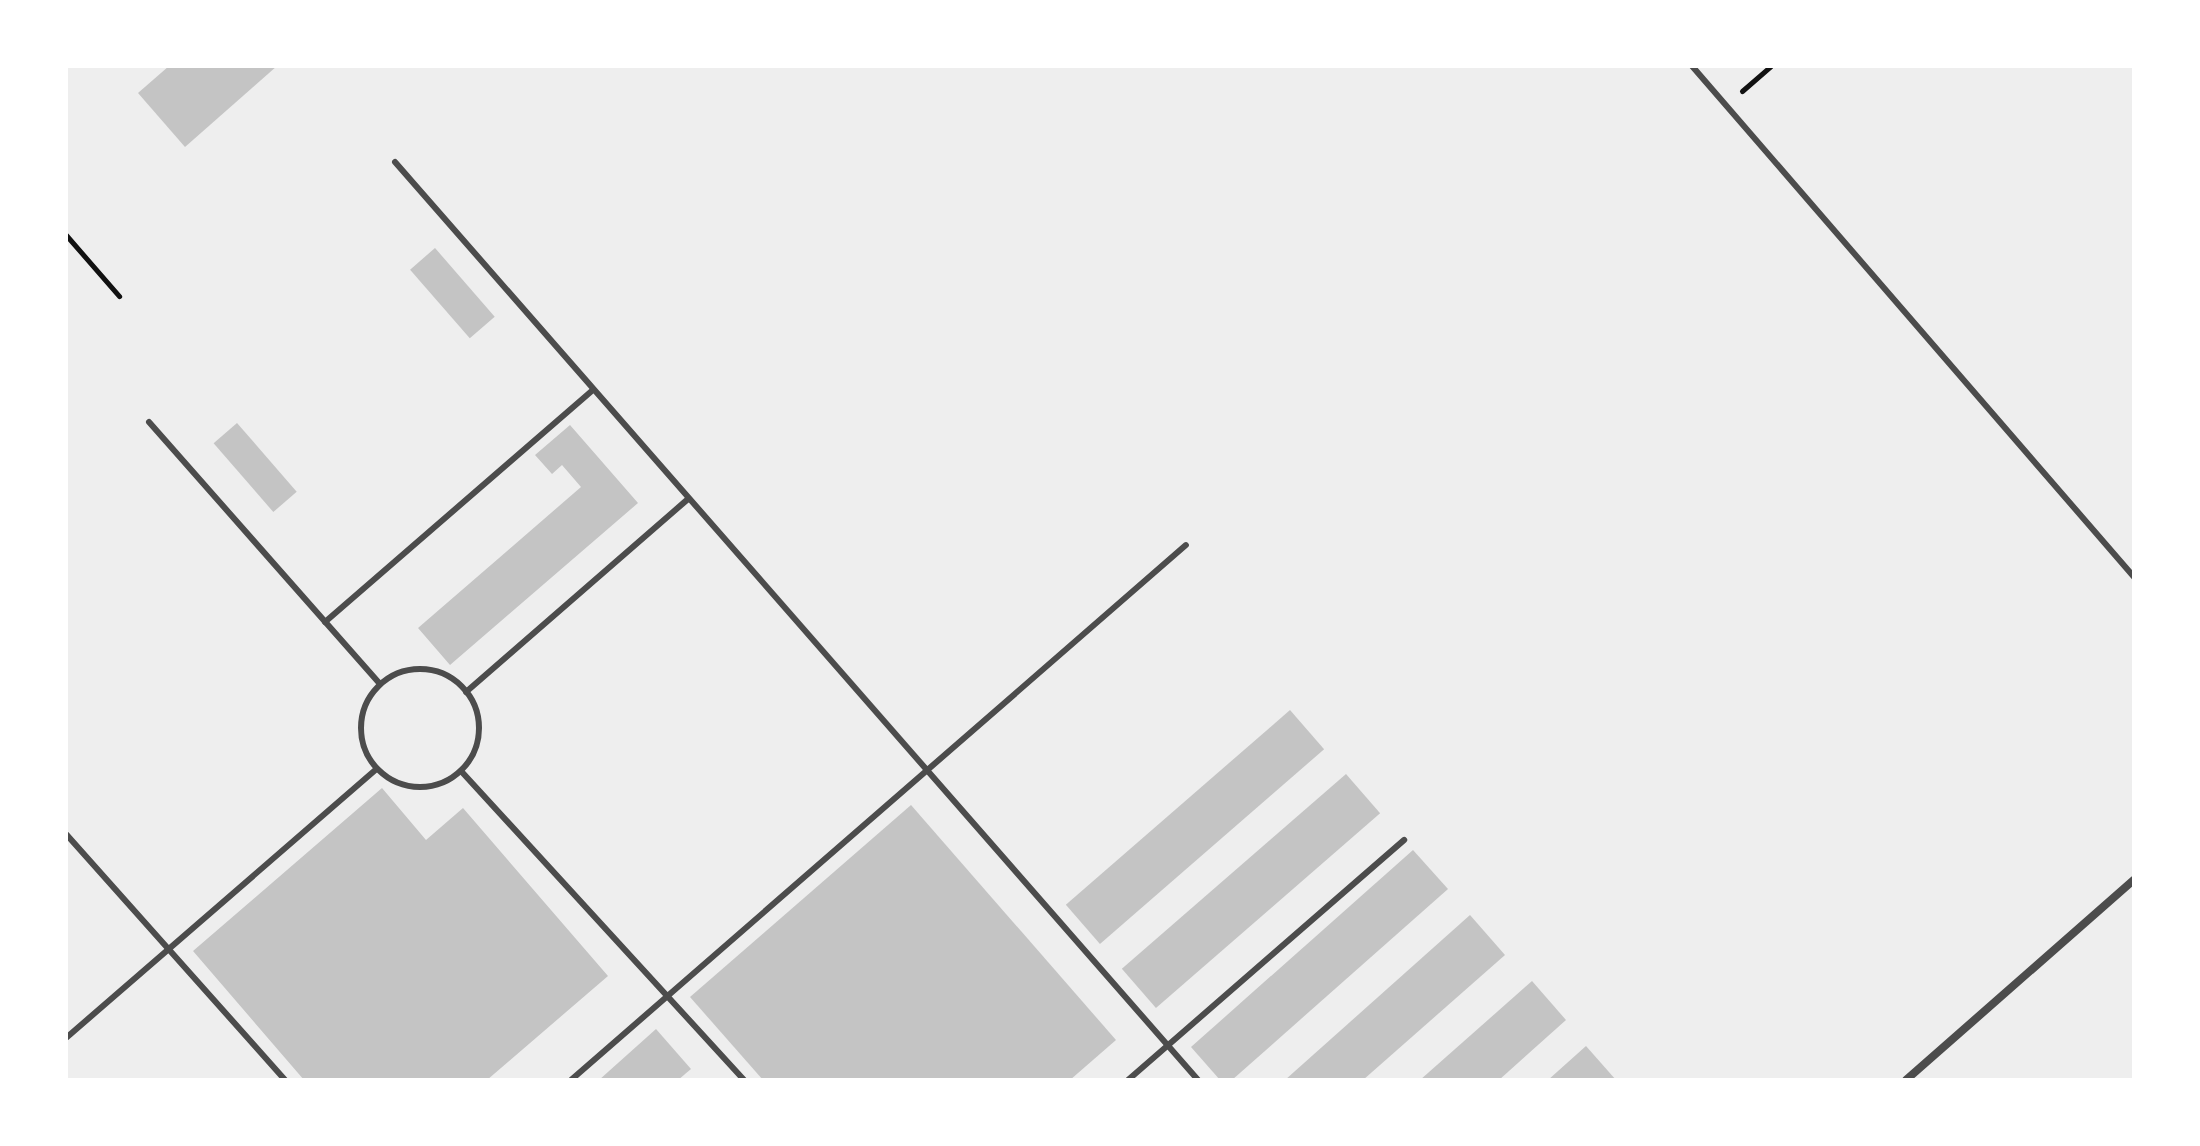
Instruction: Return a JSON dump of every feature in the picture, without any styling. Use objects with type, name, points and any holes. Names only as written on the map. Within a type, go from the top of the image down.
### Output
[{"type":"street","points":[[1906,1080],[2134,880]]},
{"type":"lane","points":[[1692,66],[2134,577]]},
{"type":"lane","points":[[395,162],[1198,1080]]},
{"type":"lane","points":[[325,622],[593,390]]},
{"type":"lane","points":[[149,422],[380,684]]},
{"type":"lane","points":[[466,692],[688,499]]},
{"type":"lane","points":[[571,1080],[1186,545]]},
{"type":"lane","points":[[418,669],[438,671],[466,692],[479,735],[461,771],[418,787],[376,769],[361,735],[368,698],[380,684],[418,669]]},
{"type":"lane","points":[[66,1038],[376,769]]},
{"type":"lane","points":[[461,771],[744,1080]]},
{"type":"lane","points":[[66,834],[285,1080]]},
{"type":"lane","points":[[1128,1080],[1404,840]]},
{"type":"path","points":[[1726,105],[1771,66]]},
{"type":"path","points":[[66,235],[119,296]]},
{"type":"shaded area","points":[[66,66],[2134,66],[2134,1080],[66,1080]]},
{"type":"building","points":[[169,66],[277,66],[185,147],[138,93]]},
{"type":"building","points":[[435,248],[495,317],[470,338],[410,270]]},
{"type":"building","points":[[237,423],[297,492],[273,512],[214,443]]},
{"type":"building","points":[[570,425],[638,503],[450,665],[418,628],[581,487],[562,465],[552,474],[535,455]]},
{"type":"building","points":[[1290,710],[1324,749],[1100,944],[1066,905]]},
{"type":"building","points":[[1346,774],[1380,813],[1156,1008],[1122,969]]},
{"type":"building","points":[[382,788],[426,840],[463,808],[608,976],[487,1080],[304,1080],[193,951]]},
{"type":"building","points":[[911,805],[1116,1040],[1070,1080],[763,1080],[690,997]]},
{"type":"building","points":[[1413,850],[1448,889],[1232,1080],[1220,1080],[1191,1047]]},
{"type":"building","points":[[1470,915],[1505,955],[1363,1080],[1285,1080]]},
{"type":"building","points":[[1532,981],[1566,1020],[1499,1080],[1420,1080]]},
{"type":"building","points":[[656,1029],[691,1069],[678,1080],[599,1080]]},
{"type":"building","points":[[1586,1046],[1616,1080],[1548,1080]]}]
